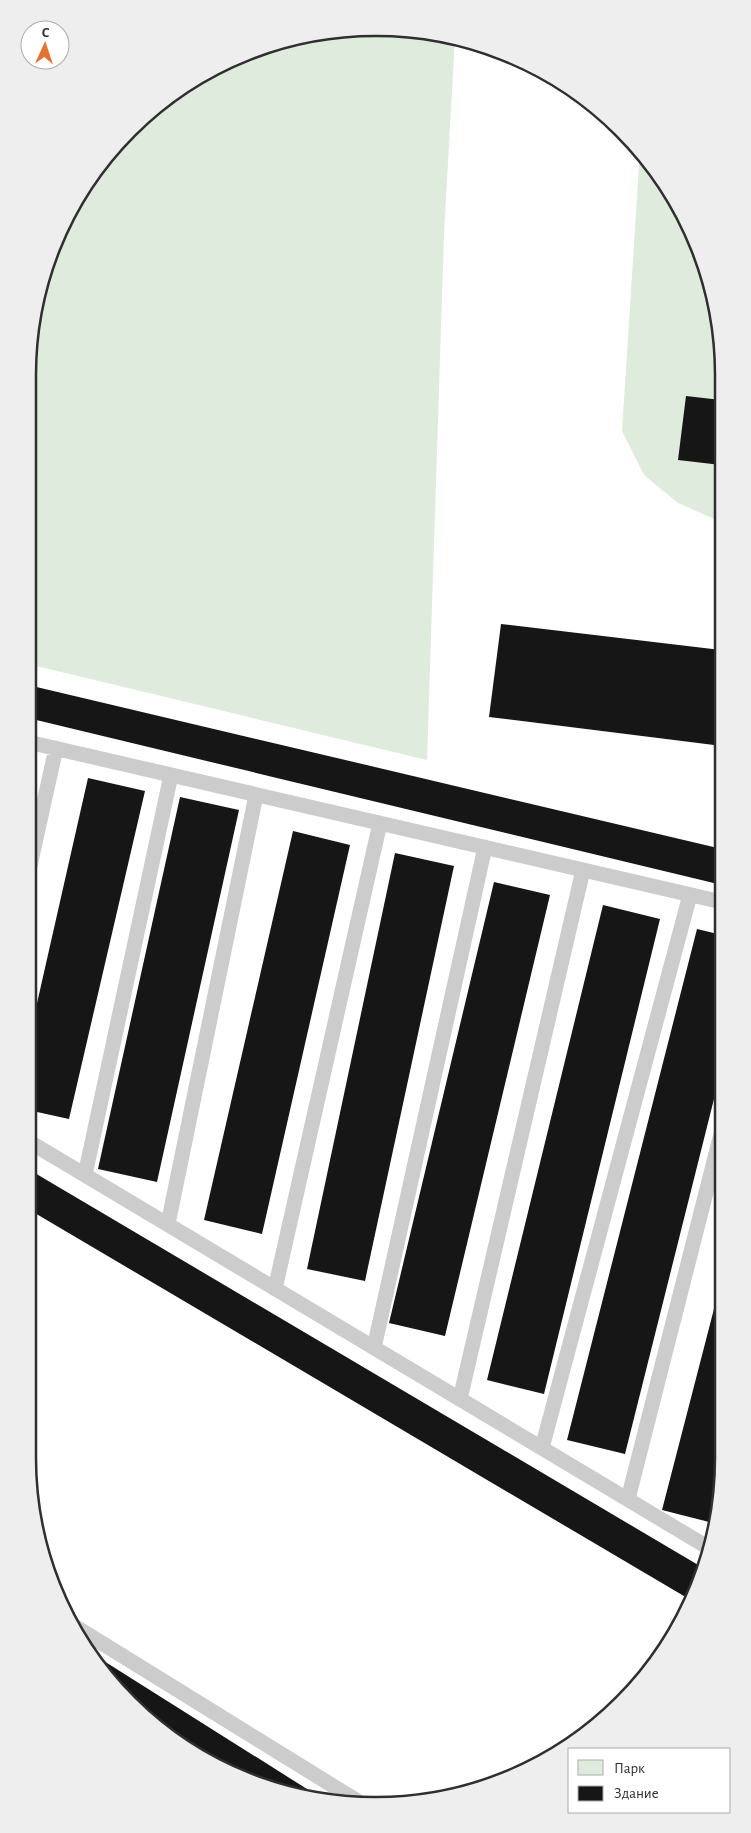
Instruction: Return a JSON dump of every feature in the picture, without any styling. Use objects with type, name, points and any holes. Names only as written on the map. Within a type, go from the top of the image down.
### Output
[{"type":"lane","points":[[36,744],[715,900]]},
{"type":"lane","points":[[36,839],[56,748]]},
{"type":"lane","points":[[85,1175],[171,775]]},
{"type":"lane","points":[[168,1224],[256,795]]},
{"type":"lane","points":[[275,1289],[380,823]]},
{"type":"lane","points":[[374,1348],[485,847]]},
{"type":"lane","points":[[460,1399],[583,870]]},
{"type":"lane","points":[[542,1448],[690,894]]},
{"type":"lane","points":[[36,1146],[703,1545]]},
{"type":"lane","points":[[628,1500],[715,1157]]},
{"type":"lane","points":[[85,1633],[349,1796]]},
{"type":"green space","points":[[376,36],[398,37],[455,46],[444,235],[427,760],[36,666],[37,353],[39,331],[48,288],[54,266],[71,225],[93,187],[120,152],[152,120],[187,93],[225,71],[266,54],[331,39]]},
{"type":"green space","points":[[639,162],[658,187],[680,225],[697,266],[708,309],[712,331],[715,376],[715,519],[678,503],[644,475],[622,431]]},
{"type":"building","points":[[686,396],[715,399],[715,464],[678,460]]},
{"type":"building","points":[[501,624],[715,649],[715,745],[489,717]]},
{"type":"building","points":[[36,687],[715,847],[715,883],[36,720]]},
{"type":"building","points":[[88,778],[145,791],[69,1119],[36,1112],[36,1008]]},
{"type":"building","points":[[180,797],[239,810],[157,1182],[98,1169]]},
{"type":"building","points":[[293,831],[350,845],[262,1234],[204,1220]]},
{"type":"building","points":[[395,853],[454,866],[365,1281],[307,1269]]},
{"type":"building","points":[[494,882],[550,895],[445,1336],[389,1323]]},
{"type":"building","points":[[603,905],[660,919],[544,1394],[487,1380]]},
{"type":"building","points":[[697,929],[715,933],[715,1095],[625,1454],[567,1440]]},
{"type":"building","points":[[36,1174],[698,1565],[685,1597],[36,1214]]},
{"type":"building","points":[[715,1305],[715,1458],[712,1502],[708,1522],[662,1510]]},
{"type":"building","points":[[104,1661],[308,1790],[266,1779],[246,1771],[225,1762],[187,1740],[152,1713],[120,1681]]}]
